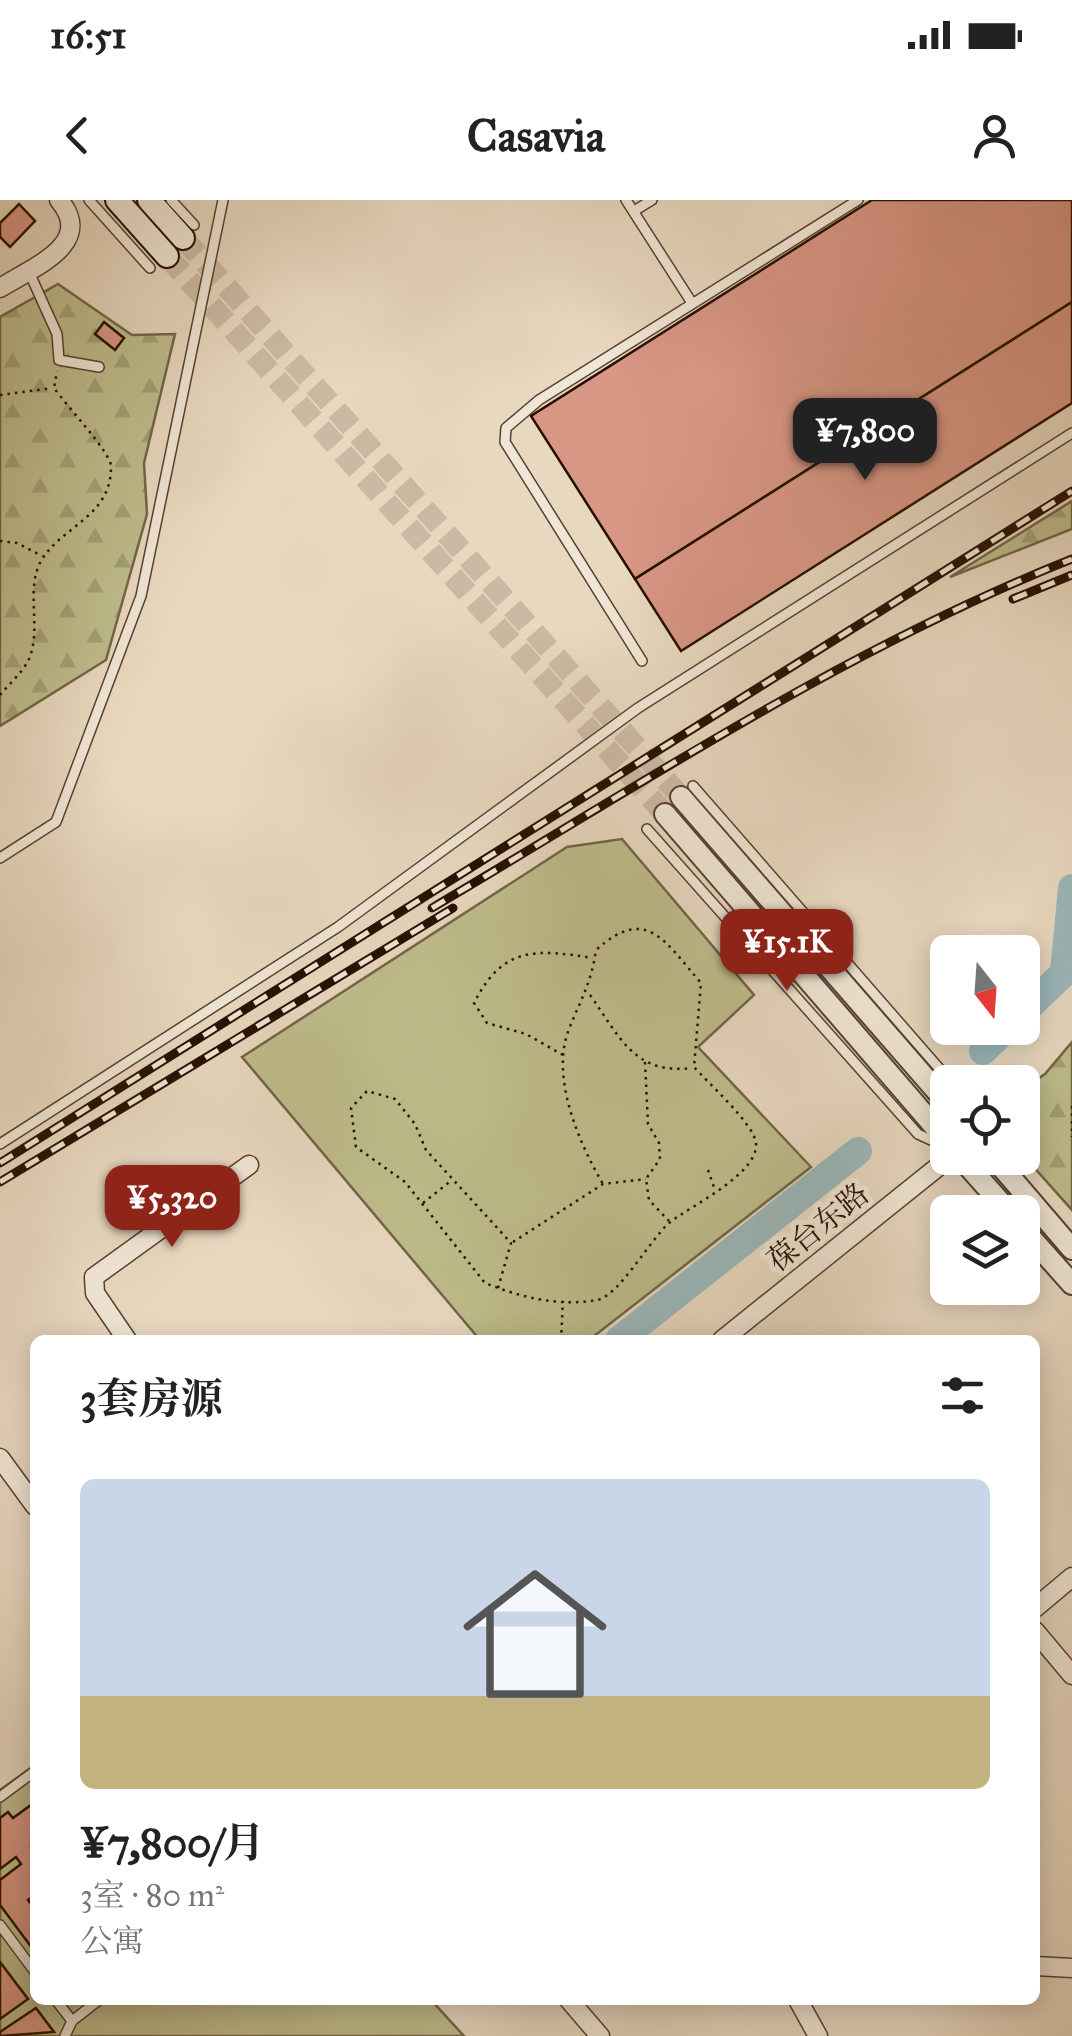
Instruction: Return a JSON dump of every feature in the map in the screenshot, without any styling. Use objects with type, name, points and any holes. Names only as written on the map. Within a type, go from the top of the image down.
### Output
[{"type":"main road","points":[[116,200],[159,262]]},
{"type":"main road","points":[[149,200],[189,232]]},
{"type":"street","points":[[0,288],[63,246],[73,228],[72,215],[58,200]]},
{"type":"street","points":[[687,792],[930,1082]]},
{"type":"street","points":[[665,814],[930,1124]]},
{"type":"street","points":[[124,1335],[95,1294],[94,1278],[249,1165]]},
{"type":"street","name":"葆台东路","points":[[728,1335],[930,1172]]},
{"type":"street","points":[[976,1175],[994,1195]]},
{"type":"street","points":[[1010,1175],[1072,1249]]},
{"type":"street","points":[[1040,1248],[1072,1284]]},
{"type":"street","points":[[0,1458],[30,1499]]},
{"type":"street","points":[[1040,1604],[1072,1577]]},
{"type":"street","points":[[1040,1636],[1072,1675]]},
{"type":"street","points":[[1040,1966],[1072,1968]]},
{"type":"street","points":[[576,2005],[600,2036]]},
{"type":"street","points":[[801,2005],[818,2036]]},
{"type":"lane","points":[[89,200],[159,262]]},
{"type":"lane","points":[[171,200],[189,232]]},
{"type":"lane","points":[[0,858],[56,822],[142,596],[223,200]]},
{"type":"lane","points":[[626,200],[692,303]]},
{"type":"lane","points":[[634,211],[652,200]]},
{"type":"lane","points":[[642,661],[505,442],[506,428],[539,400],[858,200]]},
{"type":"lane","points":[[28,270],[57,334],[59,360],[98,367]]},
{"type":"lane","points":[[0,1144],[338,926],[638,708],[1072,433]]},
{"type":"lane","points":[[687,792],[936,1065]]},
{"type":"lane","points":[[647,829],[918,1134],[930,1138]]},
{"type":"lane","points":[[0,1798],[30,1775]]},
{"type":"lane","points":[[0,1925],[30,1965]]},
{"type":"lane","points":[[60,2005],[72,2021]]},
{"type":"lane","points":[[65,2036],[72,2021],[92,2005]]},
{"type":"path","points":[[0,694],[28,664],[34,642],[36,574],[43,557],[91,518],[104,496],[112,467],[107,450],[79,425],[54,388],[59,360]]},
{"type":"path","points":[[0,395],[54,388]]},
{"type":"path","points":[[0,541],[18,543],[43,557]]},
{"type":"path","points":[[511,1243],[426,1150],[416,1124],[395,1099],[367,1092],[351,1108],[356,1146],[405,1182],[485,1284],[527,1299],[600,1300],[611,1294],[650,1241],[670,1222],[736,1177],[757,1147],[753,1132],[694,1068],[701,983],[659,935],[637,926],[618,930],[596,950],[588,993],[568,1031],[564,1056],[581,1146],[603,1184]]},
{"type":"path","points":[[564,1056],[526,1034],[487,1023],[474,1003],[486,980],[512,956],[554,952],[594,958]]},
{"type":"path","points":[[588,993],[632,1054],[667,1071],[694,1068]]},
{"type":"path","points":[[645,1062],[648,1124],[660,1144],[660,1158],[646,1179],[649,1200],[670,1222]]},
{"type":"path","points":[[1072,1106],[1072,1137]]},
{"type":"path","points":[[708,1170],[715,1191]]},
{"type":"path","points":[[422,1204],[453,1179]]},
{"type":"path","points":[[498,1288],[511,1243],[603,1184],[646,1179]]},
{"type":"path","points":[[561,1335],[563,1300]]},
{"type":"green space","points":[[58,284],[132,335],[175,334],[144,463],[147,514],[106,660],[0,726],[0,317]]},
{"type":"green space","points":[[1072,501],[1072,529],[950,577]]},
{"type":"green space","points":[[622,839],[754,995],[698,1047],[811,1167],[595,1335],[476,1335],[242,1057],[567,847]]},
{"type":"green space","points":[[1072,1042],[1072,1210],[1040,1174],[1040,1077]]},
{"type":"green space","points":[[30,1769],[30,2005],[436,2005],[464,2036],[0,2036],[0,1790]]},
{"type":"building","points":[[872,200],[1072,200],[1072,302],[635,579],[531,416]]},
{"type":"building","points":[[19,204],[35,221],[10,247],[0,237],[0,223]]},
{"type":"building","points":[[1072,302],[1072,403],[681,651],[635,579]]},
{"type":"building","points":[[104,322],[124,338],[115,350],[95,334]]},
{"type":"building","points":[[30,1806],[30,1945],[0,1905],[0,1880],[21,1864],[16,1857],[0,1869],[0,1818],[8,1812],[13,1818]]},
{"type":"building","points":[[0,1962],[28,1999],[0,2019]]},
{"type":"building","points":[[36,2008],[54,2032],[0,2036],[0,2032]]},
{"type":"waterway","points":[[1040,996],[1064,973],[1072,888]]},
{"type":"waterway","points":[[983,1051],[989,1045]]},
{"type":"waterway","points":[[625,1335],[858,1151]]},
{"type":"tunnel","points":[[183,238],[681,797]]},
{"type":"tunnel","points":[[167,256],[665,814]]},
{"type":"railway","points":[[0,1163],[1072,491]]},
{"type":"railway","points":[[432,908],[825,676],[988,595],[1072,559]]},
{"type":"railway","points":[[1013,599],[1072,575]]},
{"type":"railway","points":[[0,1182],[453,908]]}]
